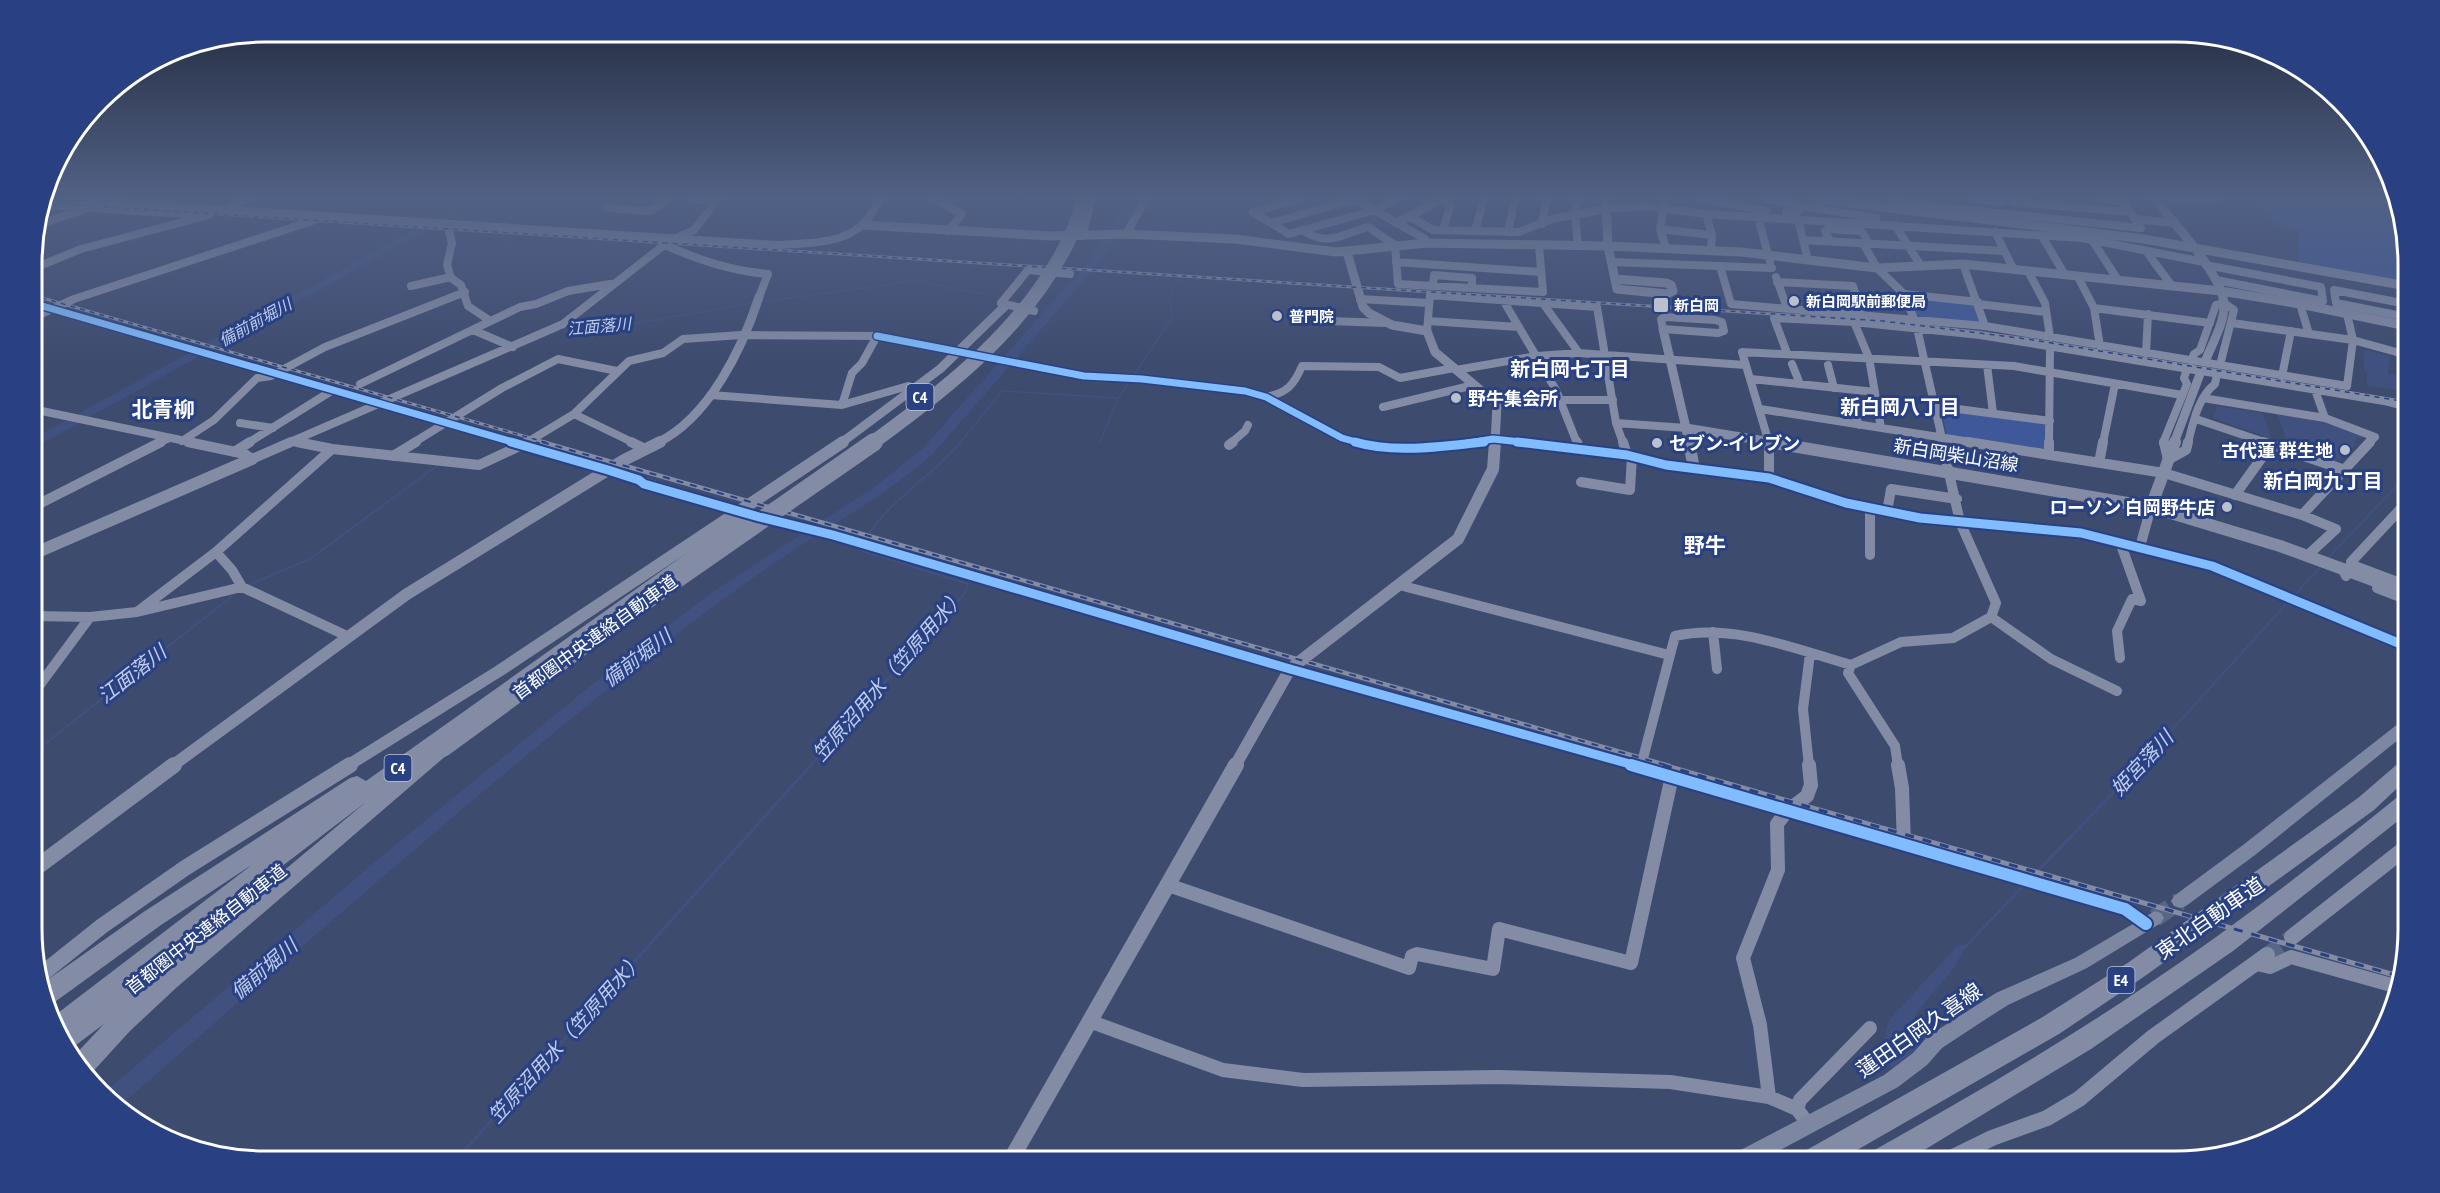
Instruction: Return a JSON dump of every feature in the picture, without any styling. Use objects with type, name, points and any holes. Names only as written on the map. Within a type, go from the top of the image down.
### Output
[{"type":"highway","name":"首都圏中央連絡自動車道","points":[[63,1023],[364,793],[744,514],[898,413],[930,389],[984,341],[1017,305],[1051,255]]},
{"type":"highway","name":"首都圏中央連絡自動車道","points":[[70,1036],[443,748],[599,633],[870,445],[969,366],[1014,322],[1062,255]]},
{"type":"highway","points":[[58,1013],[378,771],[613,603],[718,534],[744,514]]},
{"type":"highway","points":[[86,1061],[131,1012],[164,982],[348,831],[443,748]]},
{"type":"highway","points":[[51,992],[153,918],[378,771]]},
{"type":"highway","name":"東北自動車道","points":[[1831,1151],[2050,1026],[2137,969],[2366,804],[2398,775]]},
{"type":"highway","name":"東北自動車道","points":[[1898,1151],[2100,1029],[2193,966],[2307,884],[2398,809]]},
{"type":"main road","points":[[2180,901],[2259,843],[2398,732]]},
{"type":"main road","name":"蓮田白岡久喜線","points":[[1759,1151],[1891,1082],[1920,1059],[1935,1042],[2002,999],[2081,963],[2150,921]]},
{"type":"street","points":[[42,265],[67,255]]},
{"type":"street","points":[[42,313],[74,299],[211,255]]},
{"type":"street","points":[[449,255],[447,265],[451,277],[461,285],[468,306],[489,320]]},
{"type":"street","points":[[42,550],[562,324],[610,284],[651,255]]},
{"type":"street","points":[[42,863],[348,636],[481,546],[608,470],[674,435],[711,395],[746,336],[768,274],[753,274],[716,266],[688,255]]},
{"type":"street","points":[[1348,255],[1360,299],[1369,313],[1386,323]]},
{"type":"street","points":[[1396,255],[1398,284],[1543,292],[1540,255]]},
{"type":"street","points":[[1610,255],[1612,262],[1615,279],[1617,289],[1667,294],[1673,291],[1671,285],[1666,283],[1615,279]]},
{"type":"street","points":[[1767,255],[1787,308]]},
{"type":"street","points":[[1772,255],[1877,268],[1963,264],[2221,291],[2398,324]]},
{"type":"street","points":[[1807,255],[1808,260]]},
{"type":"street","points":[[1641,768],[1676,636],[1690,632],[1713,632],[1742,637],[1851,665],[1901,642],[1953,638],[1991,617],[1996,603],[1960,522],[1957,500],[1916,323],[1904,294],[1877,268],[1871,255]]},
{"type":"street","points":[[1914,255],[1921,266]]},
{"type":"street","points":[[2006,255],[2014,270]]},
{"type":"street","points":[[2053,255],[2065,275]]},
{"type":"street","points":[[2102,255],[2118,280]]},
{"type":"street","points":[[2149,255],[2172,286]]},
{"type":"street","points":[[2163,255],[2321,287],[2323,301],[2216,280]]},
{"type":"street","points":[[2197,255],[2216,280],[2224,303],[2205,362]]},
{"type":"street","points":[[2237,255],[2398,284]]},
{"type":"street","points":[[1396,262],[1541,272]]},
{"type":"street","points":[[1612,262],[1772,268]]},
{"type":"street","points":[[1963,264],[1985,326]]},
{"type":"street","points":[[1720,266],[1731,304],[1862,314],[1980,335],[2100,346],[2146,353],[2189,365]]},
{"type":"street","points":[[1034,311],[1001,303],[1028,270],[1070,274]]},
{"type":"street","points":[[2028,271],[2045,303],[2050,342],[2049,455]]},
{"type":"street","points":[[411,286],[451,277]]},
{"type":"street","points":[[2078,277],[2094,308],[2100,346]]},
{"type":"street","points":[[1777,282],[1853,286],[1862,314]]},
{"type":"street","points":[[360,384],[489,320],[568,291],[610,284]]},
{"type":"street","points":[[2398,302],[2334,290],[2336,303],[2398,315]]},
{"type":"street","points":[[182,441],[212,424],[247,391],[256,379],[274,374],[325,347],[465,292]]},
{"type":"street","points":[[1904,294],[2046,312]]},
{"type":"street","points":[[1016,1151],[1290,669],[1458,539],[1493,469],[1493,439],[1497,404],[1435,352],[1427,326],[1430,295],[1597,307],[1616,423],[1629,455],[1630,490],[1581,482]]},
{"type":"street","points":[[1360,299],[1429,303]]},
{"type":"street","points":[[1503,300],[1551,377],[1562,400],[1579,449]]},
{"type":"street","points":[[1542,302],[1579,353]]},
{"type":"street","points":[[2224,303],[2234,310],[2215,384],[2209,387],[2203,398],[2186,450],[2168,460],[2163,444],[2187,384],[2184,378],[2194,354],[2200,350],[2216,305],[2224,303]]},
{"type":"street","points":[[2300,304],[2309,334]]},
{"type":"street","points":[[46,971],[102,926],[185,868],[744,514],[917,388],[1006,305]]},
{"type":"street","points":[[42,306],[608,470],[639,480],[644,484],[744,514],[806,527],[1290,669],[1672,776],[2125,909],[2150,921]]},
{"type":"street","points":[[2094,308],[2210,323]]},
{"type":"street","points":[[2146,353],[2148,314]]},
{"type":"street","points":[[2219,370],[2282,376],[2348,386],[2353,340],[2347,314]]},
{"type":"street","points":[[1663,329],[1718,333],[1724,331],[1722,322],[1715,320],[1665,317],[1661,319],[1663,329],[1686,428],[1694,469]]},
{"type":"street","points":[[1787,352],[1774,318],[1985,326],[2050,342],[2219,370],[2398,405]]},
{"type":"street","points":[[1329,321],[1427,326],[1519,327]]},
{"type":"street","points":[[1854,322],[1869,358],[1881,428]]},
{"type":"street","points":[[2232,322],[2353,340],[2398,352]]},
{"type":"street","points":[[472,330],[513,347]]},
{"type":"street","points":[[2282,376],[2291,332]]},
{"type":"street","points":[[1980,335],[1983,344]]},
{"type":"street","points":[[292,441],[332,449],[479,465],[523,445],[574,414],[632,359],[663,353],[683,339],[746,336],[877,336],[1084,376],[1142,379],[1245,391],[1266,397],[1353,443],[1369,446],[1428,447],[1484,442],[1493,439],[1629,455],[1666,465],[1769,478],[1846,503],[1920,519],[2081,533],[2212,566],[2398,643]]},
{"type":"street","points":[[842,405],[852,372],[862,363],[877,336]]},
{"type":"street","points":[[1769,478],[1769,442],[1742,352],[1787,352],[1987,365],[2182,395]]},
{"type":"street","points":[[1266,397],[1287,392],[1294,385],[1302,366],[1379,367],[1400,378],[1537,356],[1579,353],[1745,365]]},
{"type":"street","points":[[393,456],[502,388],[558,359],[617,371]]},
{"type":"street","points":[[1792,364],[1800,384]]},
{"type":"street","points":[[1828,365],[1834,388]]},
{"type":"street","points":[[1987,365],[1993,413]]},
{"type":"street","points":[[2140,547],[2151,507],[2200,374]]},
{"type":"street","points":[[1751,379],[1875,392]]},
{"type":"street","points":[[2099,463],[2115,384]]},
{"type":"street","points":[[1383,407],[1474,385]]},
{"type":"street","points":[[711,395],[842,405],[908,386],[933,393]]},
{"type":"street","points":[[234,452],[333,390]]},
{"type":"street","points":[[2315,390],[2325,418]]},
{"type":"street","points":[[2203,398],[2325,418],[2375,437],[2302,515]]},
{"type":"street","points":[[1562,400],[1612,400]]},
{"type":"street","points":[[1935,406],[2050,421]]},
{"type":"street","points":[[1818,407],[1822,419]]},
{"type":"street","points":[[1853,408],[1859,424]]},
{"type":"street","points":[[1760,409],[2164,473],[2302,515],[2336,530],[2311,556]]},
{"type":"street","points":[[42,411],[245,454],[252,459]]},
{"type":"street","points":[[574,414],[645,449]]},
{"type":"street","points":[[2196,419],[2345,470]]},
{"type":"street","points":[[240,423],[273,428]]},
{"type":"street","points":[[1616,423],[1686,428]]},
{"type":"street","points":[[1229,445],[1245,431],[1248,425]]},
{"type":"street","name":"新白岡柴山沼線","points":[[1686,428],[2151,507],[2222,526],[2346,569]]},
{"type":"street","points":[[42,502],[169,438]]},
{"type":"street","points":[[2235,495],[2271,445]]},
{"type":"street","points":[[137,612],[216,552],[332,449]]},
{"type":"street","points":[[1887,512],[1891,489],[1957,500]]},
{"type":"street","points":[[1870,508],[1870,555]]},
{"type":"street","points":[[2346,569],[2398,511]]},
{"type":"street","points":[[2120,542],[2141,602],[2132,599],[2117,631],[2120,658]]},
{"type":"street","points":[[216,552],[232,570],[242,587],[348,636]]},
{"type":"street","points":[[2346,569],[2398,583]]},
{"type":"street","points":[[2346,569],[2398,589]]},
{"type":"street","points":[[2346,569],[2398,595]]},
{"type":"street","points":[[1399,585],[1670,655]]},
{"type":"street","points":[[42,616],[90,616],[137,612],[242,587]]},
{"type":"street","points":[[42,682],[90,616]]},
{"type":"street","points":[[1991,617],[2051,659],[2116,691]]},
{"type":"street","points":[[1713,632],[1718,669]]},
{"type":"street","points":[[1769,1097],[1760,1025],[1743,958],[1776,876],[1779,864],[1776,828],[1778,821],[1807,796],[1811,784],[1803,709],[1810,654]]},
{"type":"street","points":[[1851,665],[1848,673],[1895,746],[1902,788],[1904,844]]},
{"type":"street","points":[[1168,885],[1409,968],[1413,956],[1417,954],[1493,969],[1499,929],[1631,963],[1672,776]]},
{"type":"street","points":[[2292,937],[2398,854]]},
{"type":"street","points":[[1965,1151],[1992,1138],[2047,1118],[2079,1099],[2153,1037],[2262,960],[2270,967],[2291,957],[2391,985]]},
{"type":"street","points":[[1089,1021],[1223,1070],[1303,1080],[1498,1077],[1656,1081],[1769,1097],[1797,1109],[1809,1125]]},
{"type":"street","points":[[1797,1109],[1800,1100],[1870,1028]]},
{"type":"shaded area","points":[[2299,255],[2398,255],[2398,280],[2299,262]]},
{"type":"shaded area","points":[[1908,296],[1975,303],[1980,323],[1916,316]]},
{"type":"shaded area","points":[[2364,350],[2390,356],[2388,373],[2398,376],[2398,390],[2367,386],[2367,372],[2364,370]]},
{"type":"shaded area","points":[[2217,406],[2262,413],[2272,439],[2213,418]]},
{"type":"shaded area","points":[[1941,408],[2046,423],[2045,452],[1947,436]]},
{"type":"shaded area","points":[[2277,413],[2325,421],[2363,436],[2361,439],[2358,438],[2354,443],[2357,444],[2336,463],[2289,447]]},
{"type":"shaded area","points":[[1968,944],[1950,973],[1916,1013],[1911,1029],[1917,1049],[1892,1068],[1886,1056],[1885,1044],[1890,1019],[1957,946]]},
{"type":"waterway","name":"備前前堀川","points":[[42,439],[377,255]]},
{"type":"waterway","name":"備前堀川","points":[[117,1095],[389,861],[599,687],[732,586],[913,464],[928,451],[1099,255]]},
{"type":"waterway","name":"笠原沼用水（笠原用水）","points":[[1134,375],[1173,316],[1169,297],[1193,255]]},
{"type":"waterway","name":"江面落川","points":[[761,302],[914,281],[1001,297]]},
{"type":"waterway","name":"江面落川","points":[[1008,299],[1022,303]]},
{"type":"waterway","name":"江面落川","points":[[450,377],[570,325],[637,323],[753,303]]},
{"type":"waterway","name":"江面落川","points":[[1034,305],[1052,310]]},
{"type":"waterway","name":"笠原沼用水（笠原用水）","points":[[1118,398],[1131,380]]},
{"type":"waterway","name":"笠原沼用水（笠原用水）","points":[[960,443],[1002,391],[1118,398]]},
{"type":"waterway","points":[[1100,443],[1118,398]]},
{"type":"waterway","name":"笠原沼用水（笠原用水）","points":[[865,540],[886,512],[937,467],[961,442]]},
{"type":"waterway","points":[[1500,458],[1500,467]]},
{"type":"waterway","name":"江面落川","points":[[249,585],[310,559],[438,465]]},
{"type":"waterway","points":[[1466,535],[1498,473]]},
{"type":"waterway","name":"姫宮落川","points":[[2328,558],[2398,484]]},
{"type":"waterway","name":"笠原沼用水（笠原用水）","points":[[810,766],[965,593],[968,584],[860,550],[861,548]]},
{"type":"waterway","name":"姫宮落川","points":[[2294,596],[2322,565]]},
{"type":"waterway","name":"江面落川","points":[[42,746],[232,596]]},
{"type":"waterway","name":"姫宮落川","points":[[2139,766],[2288,602]]},
{"type":"waterway","name":"笠原沼用水（笠原用水）","points":[[464,1151],[811,765]]},
{"type":"waterway","name":"姫宮落川","points":[[2032,877],[2140,765]]},
{"type":"waterway","name":"姫宮落川","points":[[1966,946],[2024,885]]},
{"type":"tunnel","points":[[2155,918],[2180,901]]},
{"type":"tunnel","points":[[2267,955],[2292,937]]},
{"type":"railway","points":[[849,255],[1883,321],[2027,339],[2398,401]]},
{"type":"railway","points":[[42,298],[548,443]]},
{"type":"railway","points":[[542,442],[1669,766]]},
{"type":"railway","points":[[1663,765],[2393,975]]},
{"type":"cycle path","points":[[42,306],[608,470],[639,480],[644,484],[759,517],[833,535],[1290,669],[1672,776],[2006,874],[2125,909],[2146,924]]},
{"type":"cycle path","points":[[877,336],[1084,376],[1142,379],[1245,391],[1266,397],[1342,438],[1369,446],[1428,447],[1484,442],[1493,439],[1627,455],[1666,465],[1769,478],[1846,503],[1920,518],[2081,533],[2212,566],[2398,643]]},
{"type":"place","name":"新白岡駅前郵便局","points":[[1794,301]]},
{"type":"place","name":"新白岡","points":[[1661,305]]},
{"type":"place","name":"普門院","points":[[1277,316]]},
{"type":"place","name":"野牛集会所","points":[[1456,398]]},
{"type":"place","name":"セブン-イレブン","points":[[1657,443]]},
{"type":"place","name":"古代蓮 群生地","points":[[2345,450]]},
{"type":"place","name":"ローソン 白岡野牛店","points":[[2227,507]]},
{"type":"district","name":"新白岡七丁目","points":[[1570,369]]},
{"type":"district","name":"新白岡八丁目","points":[[1900,407]]},
{"type":"district","name":"北青柳","points":[[163,409]]},
{"type":"district","name":"新白岡九丁目","points":[[2323,481]]},
{"type":"district","name":"野牛","points":[[1705,545]]}]
